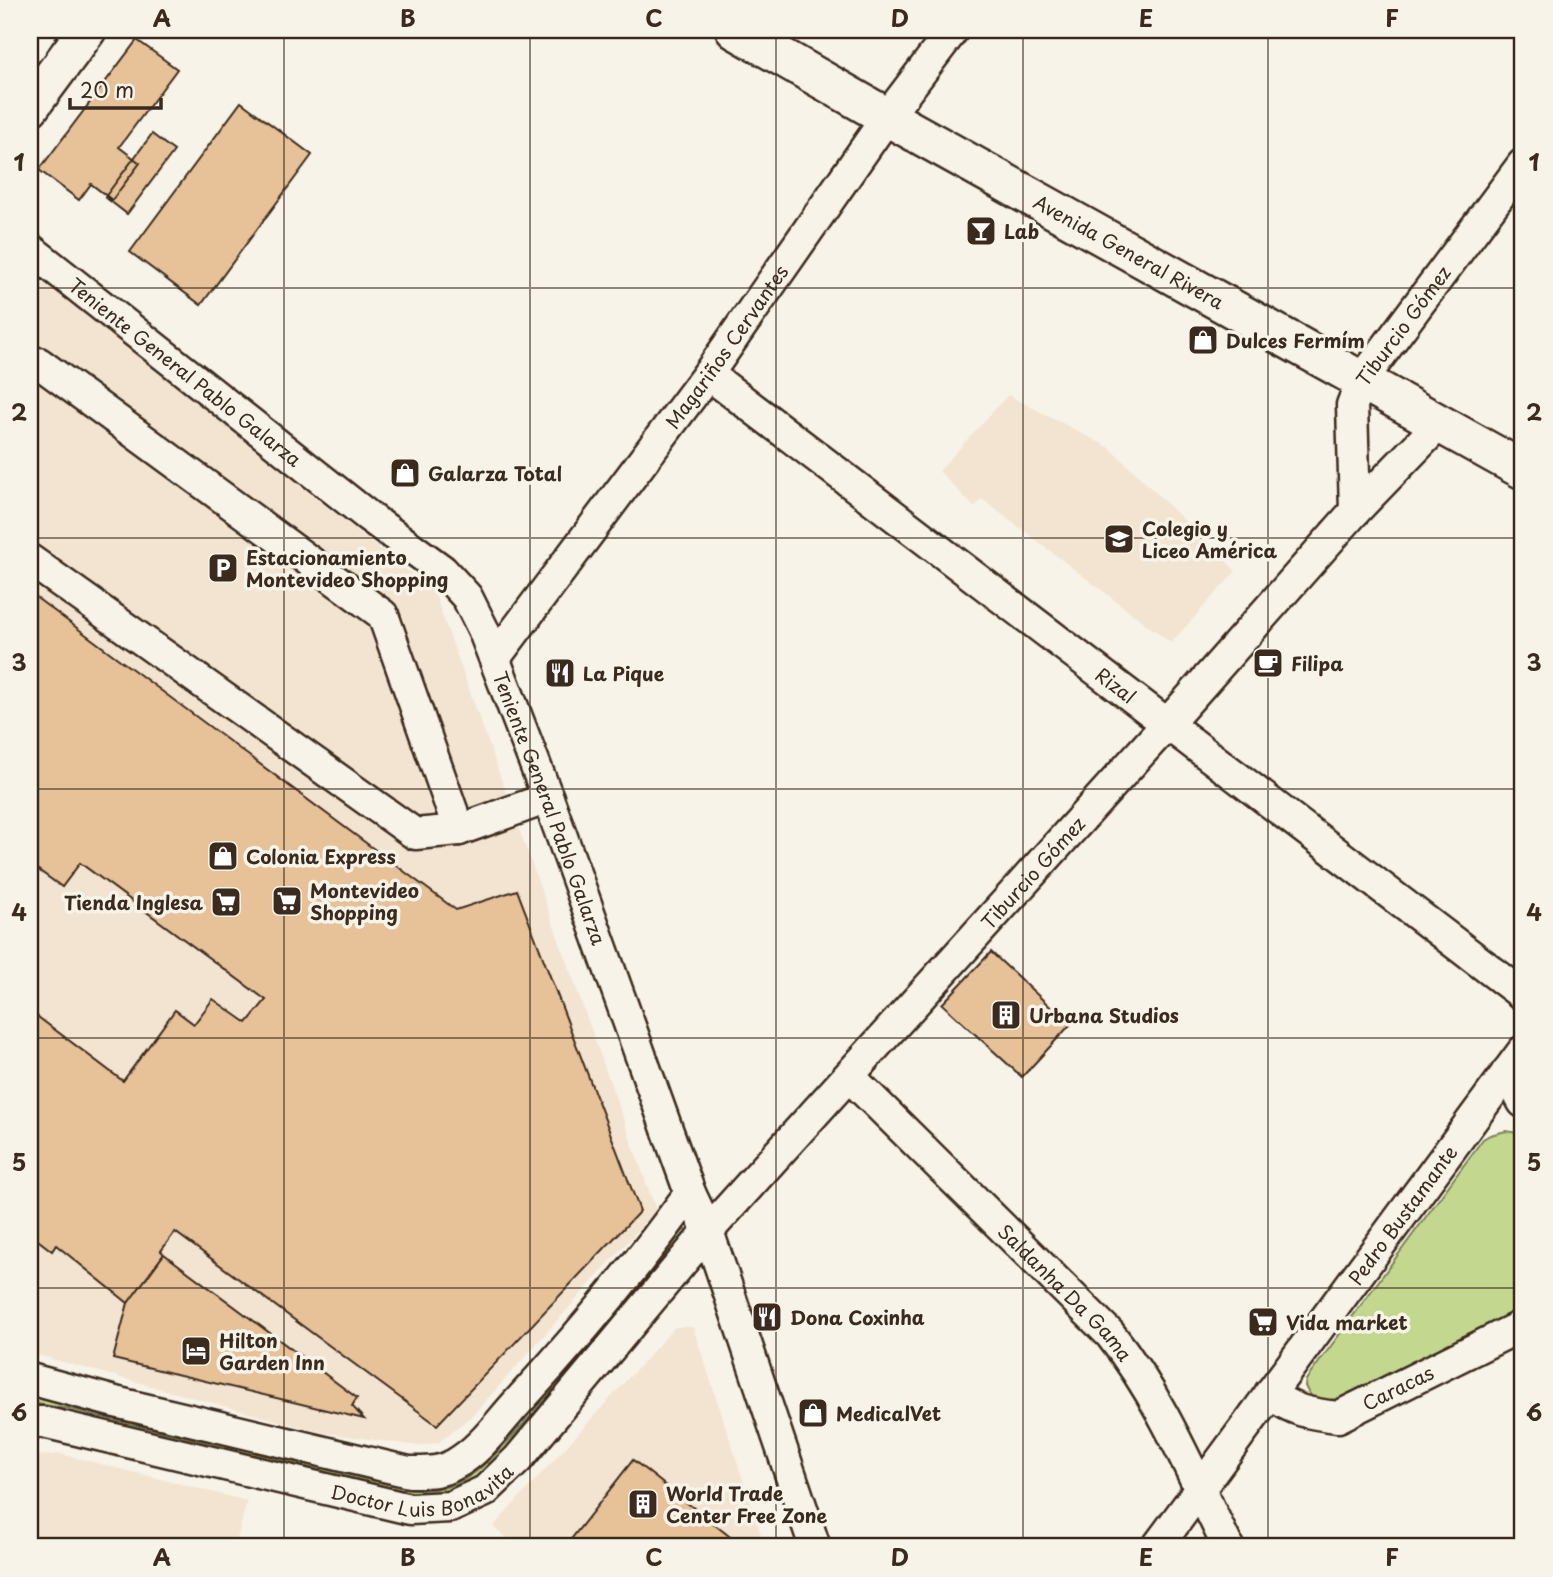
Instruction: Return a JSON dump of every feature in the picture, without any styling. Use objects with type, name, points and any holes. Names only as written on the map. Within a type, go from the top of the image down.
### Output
[{"type":"main road","points":[[30,107],[87,30]]},
{"type":"main road","name":"Avenida General Rivera","points":[[735,30],[1523,470]]},
{"type":"street","points":[[30,48],[42,30]]},
{"type":"street","name":"Magariños Cervantes","points":[[495,658],[708,374],[887,117],[953,30]]},
{"type":"street","name":"Tiburcio Gómez","points":[[1355,511],[1352,405],[1362,380],[1523,164]]},
{"type":"street","name":"Teniente General Pablo Galarza","points":[[30,249],[357,507],[442,570],[467,597],[495,658],[690,1193],[708,1231],[815,1547]]},
{"type":"street","points":[[30,365],[39,363],[383,615],[459,830]]},
{"type":"street","name":"Rizal","points":[[708,374],[1523,995]]},
{"type":"street","name":"Tiburcio Gómez","points":[[708,1231],[1167,724],[1355,511],[1439,424]]},
{"type":"street","points":[[30,560],[415,834],[459,830],[548,798]]},
{"type":"street","points":[[1515,1061],[1523,1102]]},
{"type":"street","name":"Pedro Bustamante","points":[[1157,1547],[1515,1061]]},
{"type":"street","name":"Saldanha Da Gama","points":[[849,1076],[1110,1334],[1155,1399],[1228,1547]]},
{"type":"street","name":"Doctor Luis Bonavita","points":[[30,1379],[409,1472],[434,1472],[454,1465],[477,1449],[549,1368],[659,1235],[690,1193]]},
{"type":"street","name":"Doctor Luis Bonavita","points":[[30,1422],[43,1422],[410,1509],[450,1507],[485,1490],[518,1459],[708,1231]]},
{"type":"street","name":"Caracas","points":[[1270,1393],[1284,1405],[1305,1414],[1338,1417],[1523,1325]]},
{"type":"shaded area","name":"Montevideo Shopping","points":[[30,270],[434,592],[656,1210],[475,1413],[439,1442],[419,1446],[319,1432],[30,1353]]},
{"type":"shaded area","name":"Colegio y Liceo América","points":[[1008,395],[1110,448],[1236,571],[1171,643],[982,499],[974,507],[939,471]]},
{"type":"shaded area","points":[[675,1327],[693,1327],[765,1547],[518,1547],[493,1527]]},
{"type":"shaded area","points":[[61,1454],[247,1501],[235,1547],[30,1547],[30,1457]]},
{"type":"green space","points":[[1506,1131],[1523,1137],[1523,1307],[1339,1398],[1328,1401],[1315,1399],[1305,1386],[1306,1380],[1483,1139]]},
{"type":"green space","points":[[684,1229],[687,1232],[575,1372],[570,1372],[570,1369]]},
{"type":"green space","points":[[554,1390],[557,1391],[509,1446],[482,1472],[456,1489],[430,1493],[413,1493],[70,1409],[30,1403],[30,1396],[412,1489],[429,1489],[456,1484],[481,1467],[508,1442]]},
{"type":"building","points":[[137,40],[177,69],[119,147],[140,163],[112,200],[91,184],[79,200],[39,170]]},
{"type":"building","points":[[241,102],[312,155],[201,305],[130,252]]},
{"type":"building","points":[[152,134],[174,151],[127,214],[105,197]]},
{"type":"building","points":[[30,593],[456,910],[517,890],[640,1211],[437,1425],[175,1232],[161,1251],[164,1254],[128,1303],[56,1245],[52,1251],[30,1234],[30,1011],[123,1081],[175,1010],[194,1024],[213,999],[247,1023],[266,1000],[80,863],[62,887],[30,864]]},
{"type":"building","name":"Urbana Studios","points":[[991,952],[1070,1025],[1022,1077],[942,1004]]},
{"type":"building","points":[[164,1254],[357,1398],[352,1406],[364,1419],[113,1359],[128,1303]]},
{"type":"building","name":"World Trade Center Free Zone","points":[[633,1460],[743,1547],[565,1547]]},
{"type":"place","name":"Lab","points":[[981,231]]},
{"type":"place","name":"Dulces Fermím","points":[[1203,340]]},
{"type":"place","name":"Galarza Total","points":[[405,473]]},
{"type":"place","name":"Colegio y Liceo América","points":[[1119,539]]},
{"type":"place","name":"Estacionamiento Montevideo Shopping","points":[[223,568]]},
{"type":"place","name":"Filipa","points":[[1268,663]]},
{"type":"place","name":"La Pique","points":[[560,673]]},
{"type":"place","name":"Colonia Express","points":[[223,856]]},
{"type":"place","name":"Montevideo Shopping","points":[[287,901]]},
{"type":"place","name":"Tienda Inglesa","points":[[226,902]]},
{"type":"place","name":"Urbana Studios","points":[[1006,1015]]},
{"type":"place","name":"Dona Coxinha","points":[[767,1317]]},
{"type":"place","name":"Vida market","points":[[1263,1322]]},
{"type":"place","name":"Hilton Garden Inn","points":[[196,1351]]},
{"type":"place","name":"MedicalVet","points":[[813,1413]]},
{"type":"place","name":"World Trade Center Free Zone","points":[[643,1504]]}]
